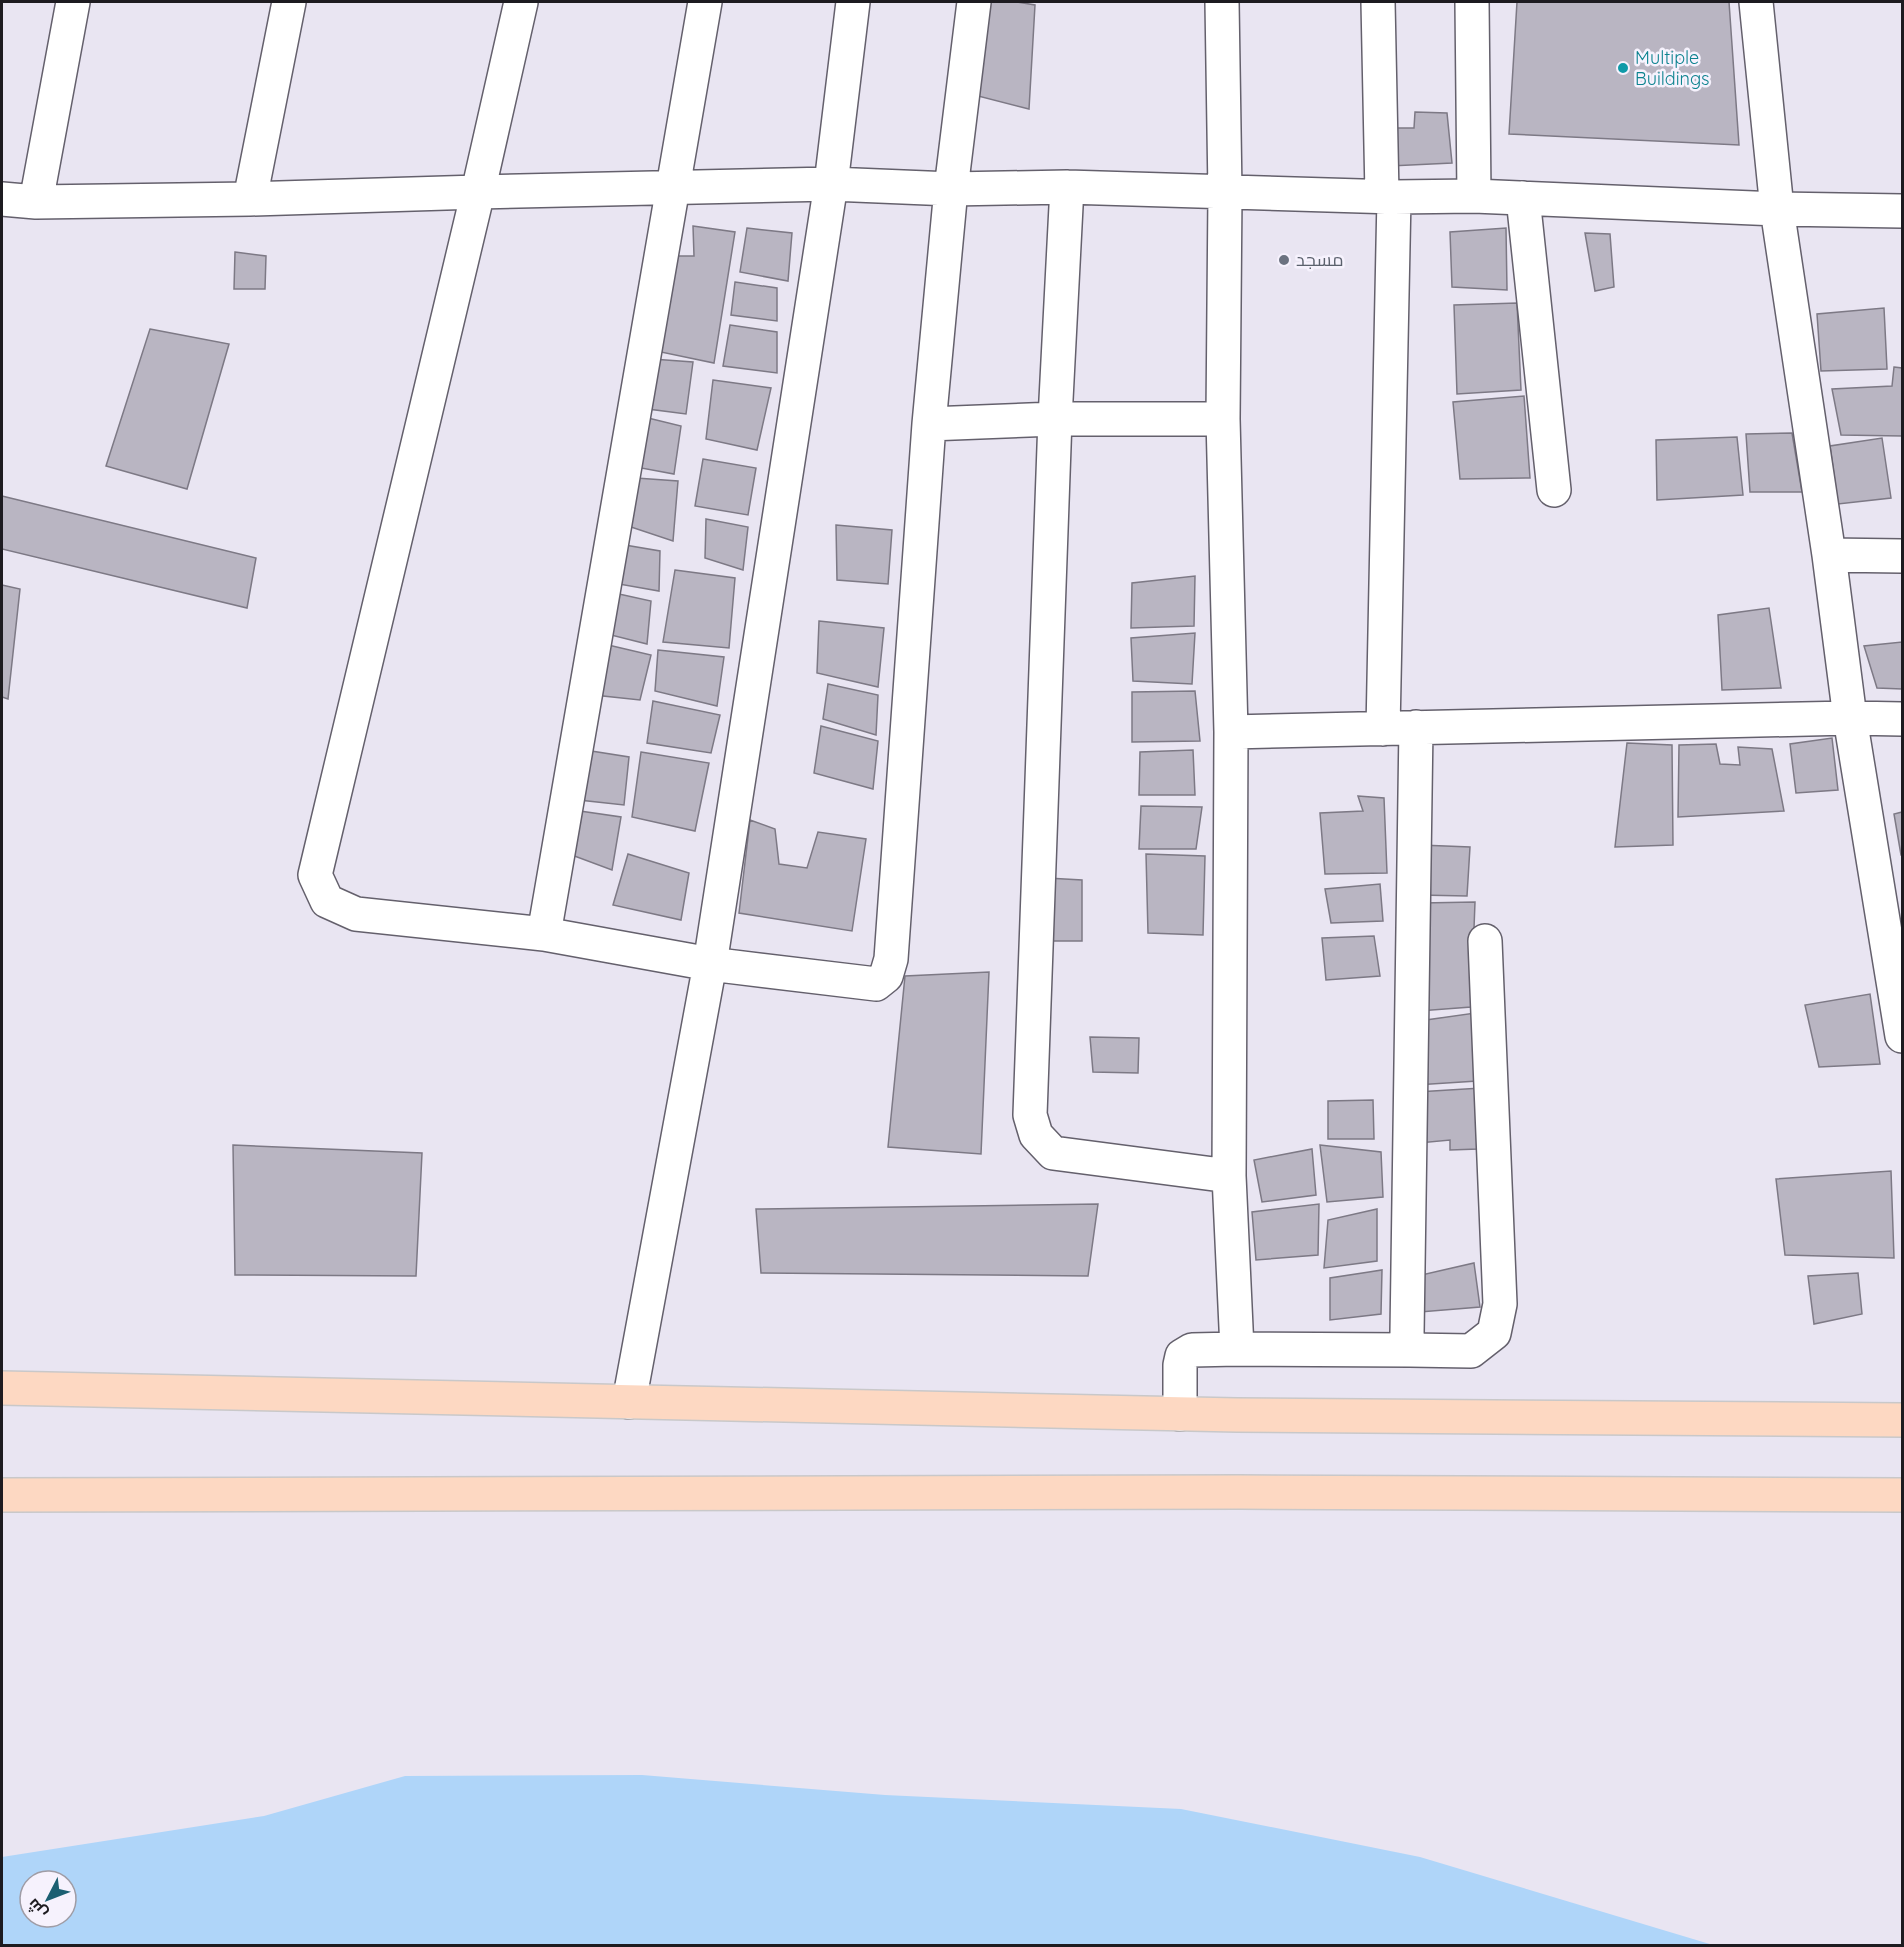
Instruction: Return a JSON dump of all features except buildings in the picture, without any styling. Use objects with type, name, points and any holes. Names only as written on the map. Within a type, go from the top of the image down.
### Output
[{"type":"main road","points":[[2,1388],[1180,1414],[1902,1420]]},
{"type":"main road","points":[[2,1495],[1252,1492],[1902,1495]]},
{"type":"street","points":[[36,202],[73,2]]},
{"type":"street","points":[[250,200],[289,2]]},
{"type":"street","points":[[521,2],[478,192],[315,874],[327,901],[356,914],[544,934],[710,964],[876,984],[886,976],[891,959],[929,424],[951,189],[974,2]]},
{"type":"street","points":[[544,934],[705,2]]},
{"type":"street","points":[[629,1402],[710,964],[831,184],[853,2]]},
{"type":"street","points":[[1222,2],[1225,193],[1223,418],[1231,732],[1229,1176],[1237,1349]]},
{"type":"street","points":[[1378,2],[1388,196],[1383,729]]},
{"type":"street","points":[[1472,2],[1474,196]]},
{"type":"street","points":[[1756,2],[1777,209],[1829,555],[1850,718],[1902,1036]]},
{"type":"street","points":[[2,200],[36,202],[250,200],[831,184],[951,189],[1067,188],[1225,193],[1474,196],[1777,209],[1902,211]]},
{"type":"street","points":[[1067,188],[1055,419],[1030,1115],[1036,1135],[1053,1153],[1229,1176]]},
{"type":"street","points":[[1523,198],[1554,490]]},
{"type":"street","points":[[929,424],[1055,419],[1223,418]]},
{"type":"street","points":[[1829,555],[1902,556]]},
{"type":"street","points":[[1231,732],[1850,718],[1902,719]]},
{"type":"street","points":[[1410,1350],[1407,1334],[1416,727]]},
{"type":"street","points":[[1180,1414],[1180,1365],[1182,1356],[1191,1350],[1471,1351],[1494,1333],[1500,1304],[1485,941]]},
{"type":"water","points":[[642,1775],[885,1795],[1181,1809],[1420,1857],[1713,1945],[2,1945],[2,1857],[264,1816],[405,1776]]},
{"type":"place","name":"Multiple Buildings","points":[[1623,68]]},
{"type":"place","name":"مسجد","points":[[1284,260]]}]
